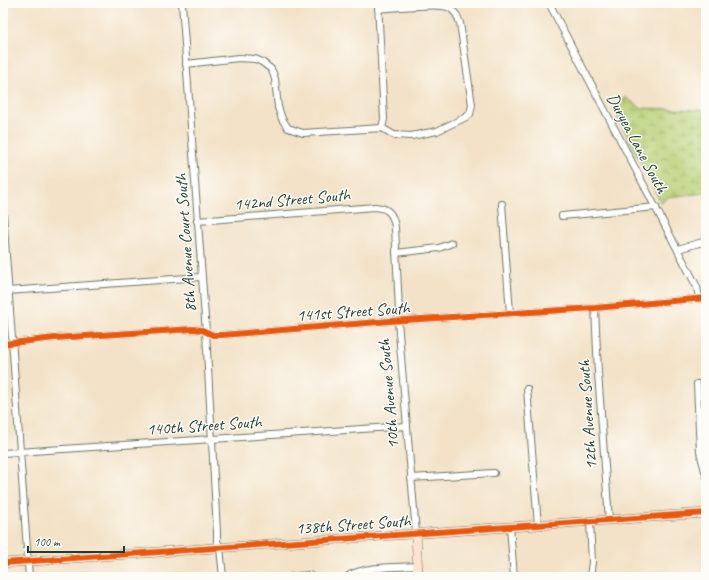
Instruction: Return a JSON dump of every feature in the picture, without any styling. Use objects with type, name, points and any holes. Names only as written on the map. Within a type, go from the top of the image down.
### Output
[{"type":"street","name":"8th Avenue Court South","points":[[182,3],[206,332],[216,532],[220,548],[223,577]]},
{"type":"street","name":"Duryea Lane South","points":[[549,3],[678,249],[697,287],[699,298]]},
{"type":"street","points":[[186,64],[214,60],[248,58],[255,59],[267,65],[271,69],[275,79],[278,108],[282,119],[288,128],[298,132],[314,133],[382,128],[394,135],[404,136],[428,134],[459,122],[470,114],[472,105],[460,23],[458,16],[449,7],[438,5],[378,6],[384,119],[382,128]]},
{"type":"street","points":[[502,204],[510,313]]},
{"type":"street","name":"142nd Street South","points":[[197,221],[375,207],[380,207],[388,211]]},
{"type":"street","points":[[562,216],[656,207]]},
{"type":"street","name":"10th Avenue South","points":[[388,211],[392,214],[394,221],[400,310],[398,321],[416,533],[418,577]]},
{"type":"street","points":[[3,213],[28,577]]},
{"type":"street","points":[[678,249],[706,241]]},
{"type":"street","points":[[396,253],[439,248],[452,243]]},
{"type":"street","points":[[8,291],[201,277]]},
{"type":"street","name":"141st Street South","points":[[3,344],[55,338],[193,329],[213,335],[222,335],[398,321],[595,308],[706,298]]},
{"type":"street","name":"12th Avenue South","points":[[595,308],[608,520]]},
{"type":"street","points":[[697,384],[700,452],[706,475]]},
{"type":"street","points":[[527,389],[538,525]]},
{"type":"street","name":"140th Street South","points":[[3,453],[407,426]]},
{"type":"street","points":[[411,478],[494,473]]},
{"type":"street","name":"138th Street South","points":[[3,563],[706,513]]},
{"type":"street","points":[[590,522],[592,562],[590,577]]},
{"type":"street","points":[[510,527],[514,577]]},
{"type":"street","points":[[347,577],[361,570],[418,566]]},
{"type":"street","points":[[291,577],[313,577]]},
{"type":"green space","points":[[625,97],[641,108],[706,110],[706,193],[668,197],[661,203],[613,108]]},
{"type":"cycle path","points":[[3,344],[55,338],[193,329],[202,330],[213,335],[222,335],[390,321],[595,308],[706,298]]},
{"type":"cycle path","points":[[3,563],[706,513]]}]
